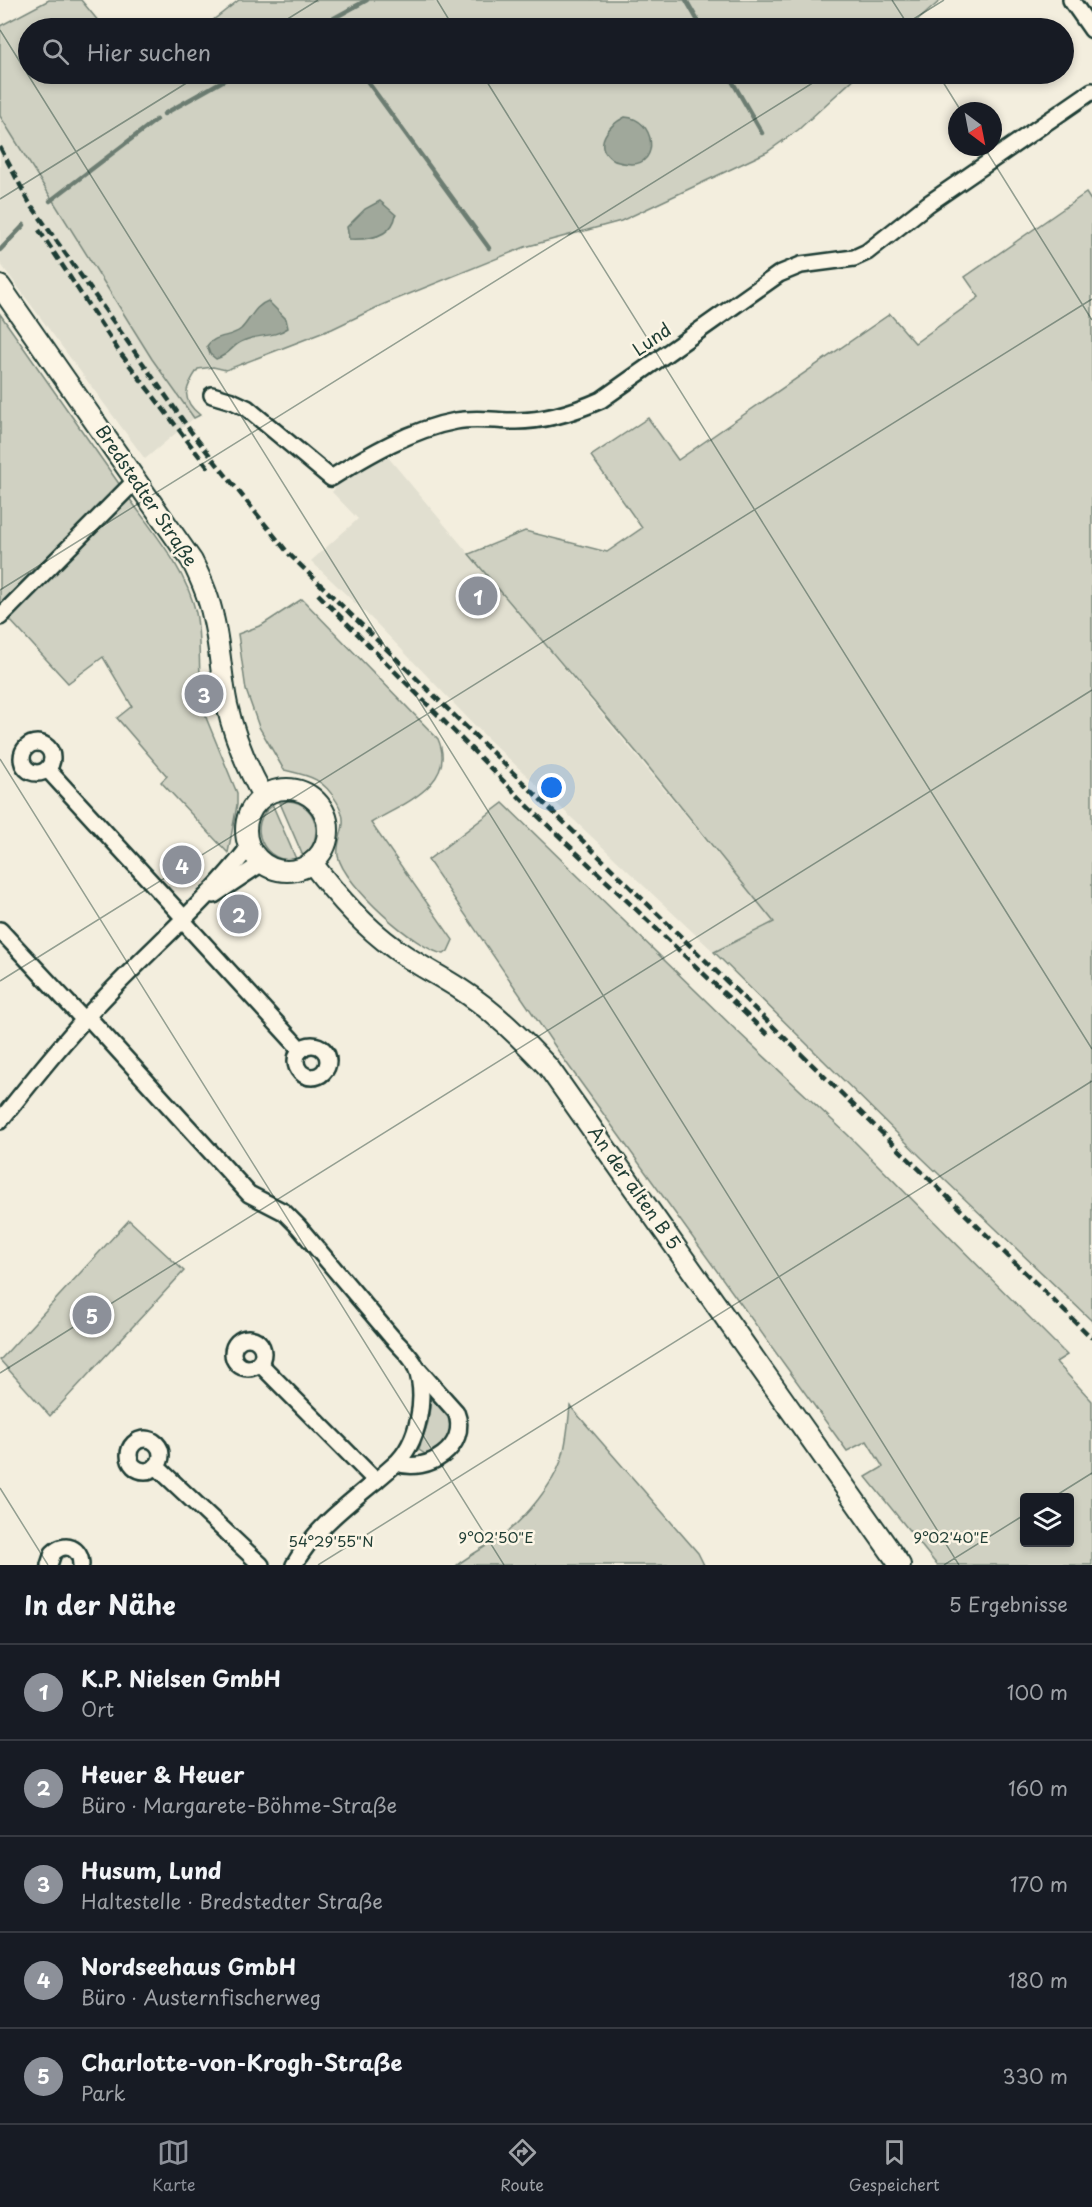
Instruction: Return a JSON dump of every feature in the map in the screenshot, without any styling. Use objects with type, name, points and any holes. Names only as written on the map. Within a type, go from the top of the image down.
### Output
[{"type":"main road","name":"Bredstedter Straße","points":[[0,286],[183,546],[205,589],[213,619],[231,722],[240,749],[263,796]]},
{"type":"main road","points":[[290,788],[304,791],[316,799],[324,811],[328,825],[328,839],[322,852],[312,863],[301,869],[287,871],[274,869],[262,863],[249,847],[246,833],[247,819],[253,806],[263,796],[276,790],[290,788]]},
{"type":"main road","name":"An der alten B 5","points":[[312,863],[329,887],[375,933],[394,948],[477,1001],[518,1035],[549,1068],[900,1565]]},
{"type":"street","points":[[1071,0],[1092,30]]},
{"type":"street","name":"Lund","points":[[212,395],[247,408],[331,478],[377,450],[456,421],[474,419],[519,421],[572,412],[601,400],[780,274],[801,265],[854,258],[867,252],[928,204],[1092,91]]},
{"type":"street","points":[[0,617],[136,480]]},
{"type":"street","points":[[48,770],[186,916],[301,1050]]},
{"type":"street","points":[[0,1121],[85,1018],[236,864],[249,847]]},
{"type":"street","points":[[186,916],[262,863]]},
{"type":"street","points":[[0,930],[249,1194],[284,1212],[298,1226],[456,1412],[459,1428],[455,1444],[443,1455],[409,1467],[397,1463]]},
{"type":"street","points":[[259,1363],[376,1481]]},
{"type":"street","points":[[294,1565],[307,1545],[335,1515],[397,1463],[415,1433],[420,1416],[416,1365]]},
{"type":"street","points":[[156,1466],[261,1565]]},
{"type":"street","points":[[50,1565],[53,1553],[62,1547],[67,1547],[77,1551],[81,1565]]},
{"type":"shaded area","points":[[49,0],[81,0],[96,18],[18,18],[18,84],[848,84],[798,130],[767,152],[621,221],[525,247],[382,305],[332,329],[226,370],[213,367],[198,369],[190,382],[187,393],[189,404],[200,415],[194,418],[152,359],[0,116],[0,26]]},
{"type":"shaded area","points":[[239,0],[941,0],[920,18],[216,18]]},
{"type":"shaded area","points":[[0,116],[152,359],[194,418],[145,459],[0,263]]},
{"type":"shaded area","points":[[625,117],[643,125],[648,133],[650,150],[647,157],[640,162],[631,164],[615,161],[603,148],[608,130]]},
{"type":"shaded area","points":[[1086,193],[1092,202],[1092,1321],[922,1158],[714,952],[774,922],[638,754],[469,554],[525,531],[607,552],[642,528],[591,456],[648,418],[678,460],[890,314],[915,343],[979,297],[965,277]]},
{"type":"shaded area","points":[[380,201],[396,215],[390,228],[385,233],[372,238],[349,239],[347,227],[365,209]]},
{"type":"shaded area","points":[[268,301],[286,319],[288,328],[276,334],[243,341],[216,359],[210,354],[207,346],[210,342],[237,332],[256,309]]},
{"type":"shaded area","points":[[0,314],[122,488],[0,610]]},
{"type":"shaded area","points":[[387,456],[774,922],[714,952],[489,740],[376,623],[311,561],[358,519],[332,492],[341,482]]},
{"type":"shaded area","points":[[129,498],[177,567],[196,613],[201,687],[193,688],[195,705],[202,704],[237,793],[228,853],[161,782],[167,776],[117,718],[132,706],[103,657],[68,683],[9,619],[9,613],[120,504]]},
{"type":"shaded area","points":[[302,599],[438,739],[442,755],[440,768],[434,780],[411,800],[371,823],[453,940],[444,954],[416,941],[400,929],[353,883],[338,856],[343,821],[337,802],[332,794],[315,779],[284,770],[259,727],[246,690],[238,634],[262,625]]},
{"type":"shaded area","points":[[289,801],[307,808],[315,823],[314,841],[303,856],[280,803]]},
{"type":"shaded area","points":[[503,803],[737,1031],[848,1135],[1067,1355],[1056,1362],[1092,1401],[1092,1565],[937,1565],[866,1477],[883,1467],[867,1441],[847,1451],[563,1058],[428,860]]},
{"type":"shaded area","points":[[272,806],[296,859],[275,856],[262,842],[259,833],[260,823],[264,814]]},
{"type":"shaded area","points":[[129,1220],[184,1271],[50,1416],[0,1360]]},
{"type":"shaded area","points":[[436,1397],[445,1407],[451,1420],[451,1434],[444,1446],[425,1454],[419,1450],[428,1422],[431,1400]]},
{"type":"shaded area","points":[[570,1406],[698,1553],[704,1565],[457,1565],[507,1532],[545,1490],[563,1455]]},
{"type":"waterway","points":[[334,18],[367,0]]},
{"type":"waterway","points":[[686,0],[696,18]]},
{"type":"waterway","points":[[164,114],[217,84]]},
{"type":"waterway","points":[[369,84],[489,248]]},
{"type":"waterway","points":[[734,84],[762,133]]},
{"type":"waterway","points":[[50,201],[156,120]]},
{"type":"waterway","points":[[0,250],[24,225]]},
{"type":"railway","points":[[0,147],[29,202],[192,433],[288,553],[1092,1338]]},
{"type":"railway","points":[[39,230],[118,350],[209,469]]},
{"type":"railway","points":[[318,594],[538,816],[770,1037]]},
{"type":"place","name":"K.P. Nielsen GmbH","points":[[478,596]]},
{"type":"place","name":"Husum, Lund","points":[[204,694]]},
{"type":"place","name":"Nordseehaus GmbH","points":[[182,865]]},
{"type":"place","name":"Heuer & Heuer","points":[[239,914]]},
{"type":"place","name":"Charlotte-von-Krogh-Straße","points":[[92,1315]]}]
